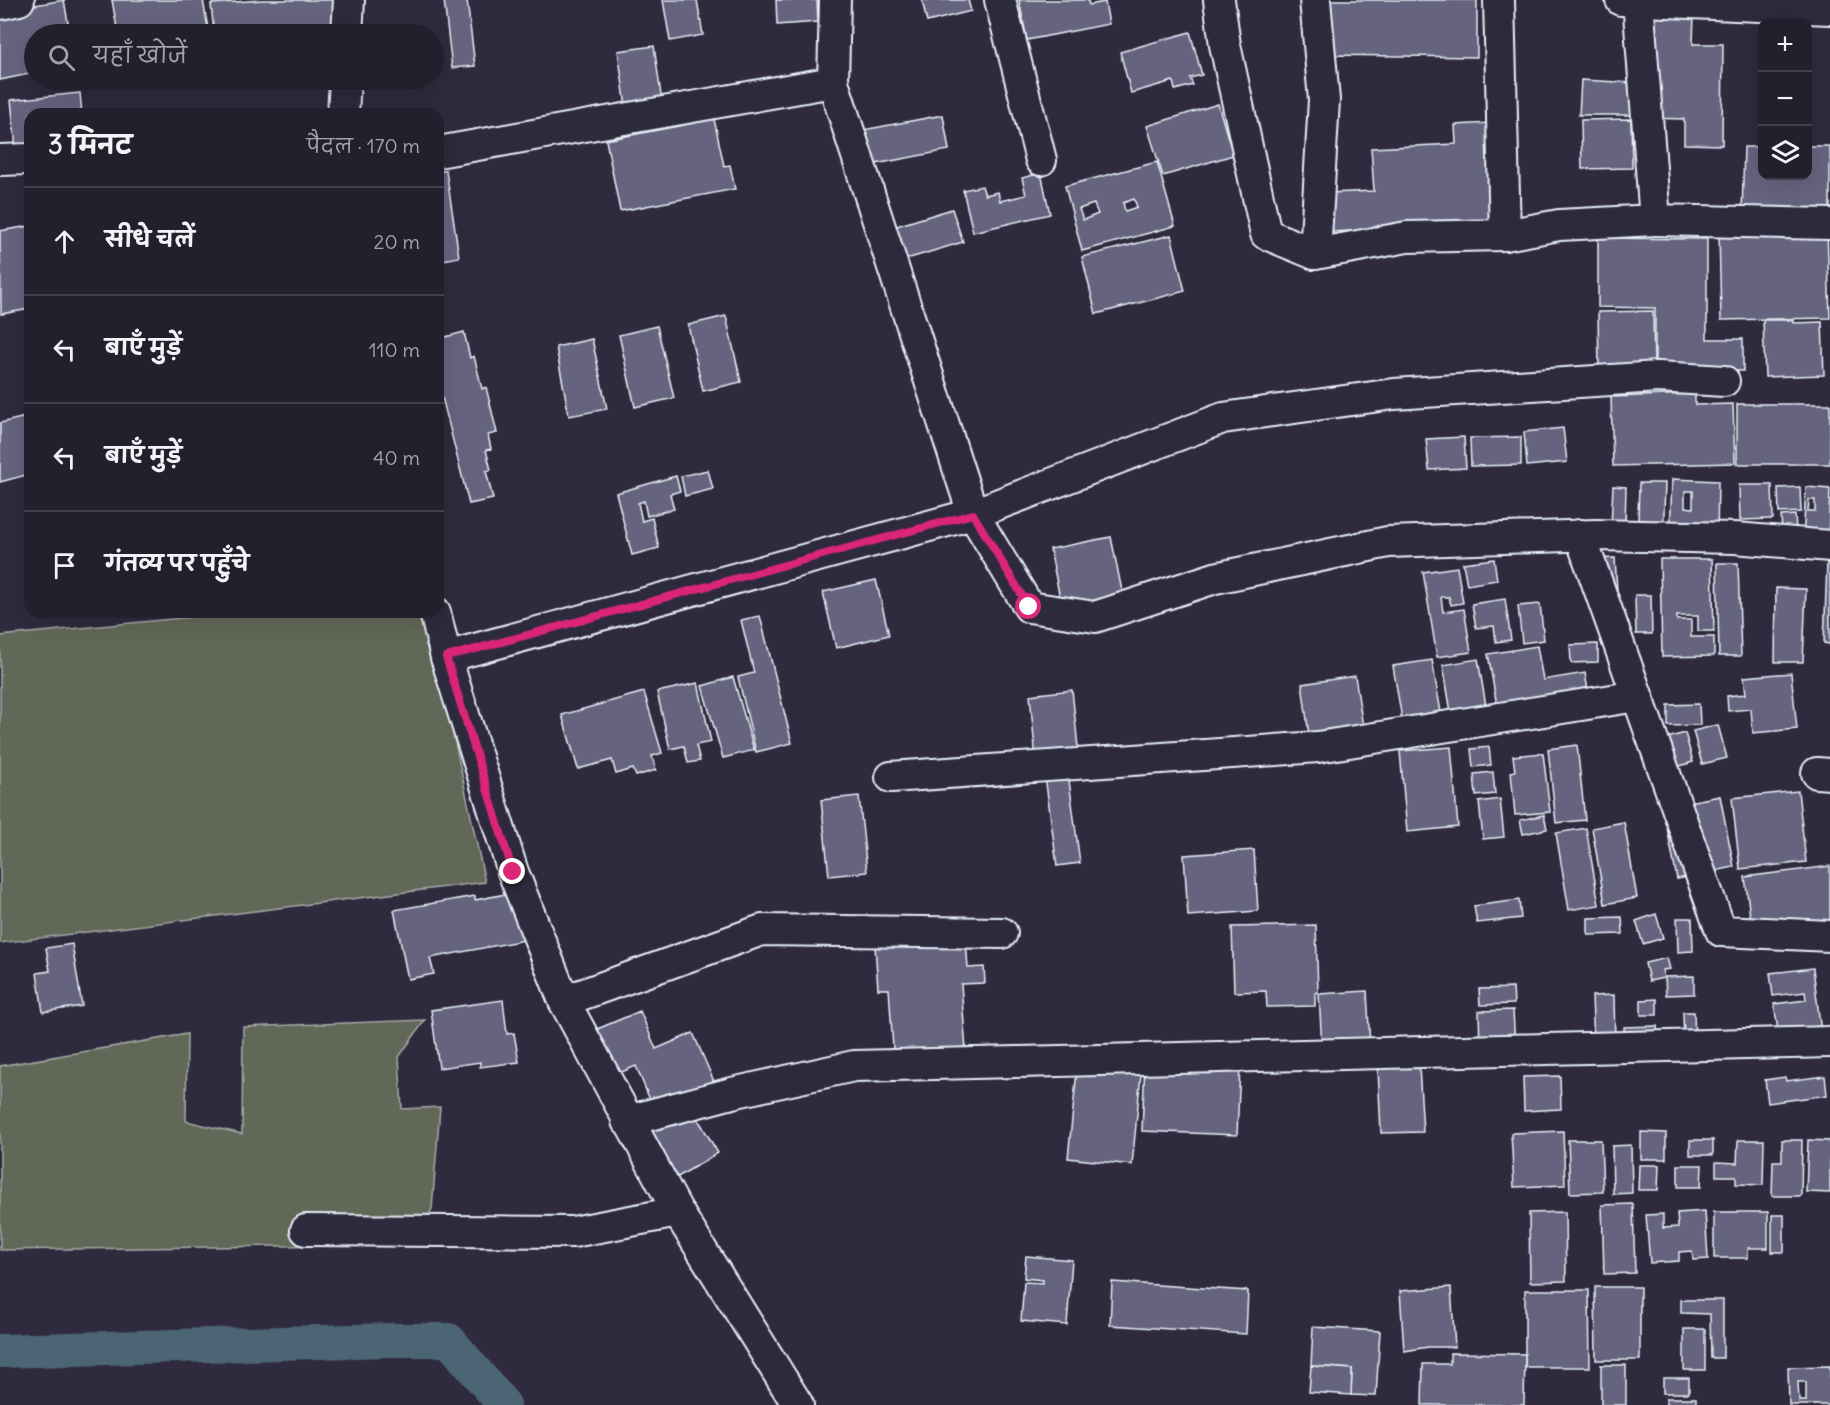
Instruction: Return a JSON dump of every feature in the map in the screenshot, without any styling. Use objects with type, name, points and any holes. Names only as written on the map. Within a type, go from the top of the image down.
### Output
[{"type":"street","points":[[0,4],[19,0]]},
{"type":"street","points":[[348,24],[349,0]]},
{"type":"street","points":[[835,0],[833,82],[973,514],[1029,607],[1095,617],[1215,578],[1388,542],[1580,535],[1735,538],[1830,546]]},
{"type":"street","points":[[1000,0],[1041,160]]},
{"type":"street","points":[[1220,0],[1225,45],[1266,234],[1315,254],[1407,237],[1505,235],[1559,225],[1655,220],[1830,224]]},
{"type":"street","points":[[1315,0],[1324,100],[1315,254]]},
{"type":"street","points":[[1499,0],[1505,235]]},
{"type":"street","points":[[1621,0],[1814,6]]},
{"type":"street","points":[[1638,0],[1655,220]]},
{"type":"street","points":[[444,151],[833,82]]},
{"type":"street","points":[[343,108],[344,90]]},
{"type":"street","points":[[0,160],[24,159]]},
{"type":"street","points":[[446,657],[973,514],[1223,418],[1394,394],[1658,377],[1724,381]]},
{"type":"street","points":[[1580,535],[1721,931],[1830,936]]},
{"type":"street","points":[[436,618],[446,657],[513,872],[564,1000],[678,1212],[798,1405]]},
{"type":"street","points":[[891,777],[1318,747],[1637,696]]},
{"type":"street","points":[[564,1000],[762,930],[1002,933]]},
{"type":"street","points":[[627,1120],[732,1093],[854,1066],[1830,1042]]},
{"type":"street","points":[[306,1230],[573,1232],[678,1212]]},
{"type":"green space","points":[[182,618],[428,618],[485,882],[0,943],[0,636]]},
{"type":"green space","points":[[425,1020],[399,1057],[402,1109],[440,1107],[432,1209],[412,1244],[0,1250],[0,1066],[187,1034],[186,1121],[242,1134],[243,1027]]},
{"type":"building","points":[[64,0],[68,24],[24,24],[24,75],[0,80],[0,11]]},
{"type":"building","points":[[112,0],[203,0],[207,24],[116,24]]},
{"type":"building","points":[[262,0],[334,0],[335,24],[213,24],[211,4]]},
{"type":"building","points":[[444,0],[467,0],[475,66],[452,68]]},
{"type":"building","points":[[663,0],[697,0],[703,35],[670,41]]},
{"type":"building","points":[[776,0],[817,0],[818,22],[777,25]]},
{"type":"building","points":[[922,0],[968,0],[971,11],[927,22]]},
{"type":"building","points":[[1019,0],[1088,0],[1089,5],[1105,2],[1109,24],[1027,40]]},
{"type":"building","points":[[1323,0],[1477,0],[1477,57],[1323,55]]},
{"type":"building","points":[[1648,11],[1694,12],[1693,44],[1723,44],[1722,145],[1684,144],[1684,119],[1646,118]]},
{"type":"building","points":[[1190,32],[1202,75],[1190,78],[1193,85],[1175,90],[1173,81],[1131,93],[1120,52]]},
{"type":"building","points":[[654,46],[664,116],[628,121],[618,51]]},
{"type":"building","points":[[1581,80],[1635,83],[1631,115],[1579,115]]},
{"type":"building","points":[[80,93],[81,108],[24,108],[24,148],[16,149],[11,100]]},
{"type":"building","points":[[1218,104],[1233,155],[1163,176],[1147,126]]},
{"type":"building","points":[[943,115],[949,150],[870,165],[863,130]]},
{"type":"building","points":[[714,119],[724,166],[730,165],[735,189],[620,211],[606,140]]},
{"type":"building","points":[[1631,119],[1632,168],[1582,169],[1581,120]]},
{"type":"building","points":[[1491,123],[1496,223],[1331,232],[1329,193],[1374,191],[1371,148],[1456,144],[1455,125]]},
{"type":"building","points":[[1812,146],[1830,146],[1830,214],[1742,213],[1744,147],[1758,147],[1758,180],[1812,180]]},
{"type":"building","points":[[1157,162],[1175,226],[1082,251],[1065,186]],"holes":[[[1134,199],[1137,207],[1125,211],[1123,203]],[[1094,204],[1098,214],[1083,220],[1079,209]]]},
{"type":"building","points":[[444,170],[446,170],[459,257],[444,260]]},
{"type":"building","points":[[1041,173],[1050,214],[973,232],[963,190],[982,186],[985,195],[998,192],[1000,201],[1026,195],[1022,178]]},
{"type":"building","points":[[952,209],[963,242],[900,261],[890,228]]},
{"type":"building","points":[[24,227],[24,310],[1,314],[0,231]]},
{"type":"building","points":[[1827,230],[1830,318],[1721,320],[1719,233]]},
{"type":"building","points":[[1171,235],[1185,291],[1096,314],[1082,257]]},
{"type":"building","points":[[1598,238],[1707,239],[1707,339],[1743,339],[1743,371],[1655,370],[1655,308],[1598,307]]},
{"type":"building","points":[[1653,311],[1654,370],[1599,371],[1598,312]]},
{"type":"building","points":[[726,316],[741,382],[703,391],[688,325]]},
{"type":"building","points":[[1763,320],[1793,320],[1793,323],[1822,322],[1824,375],[1765,377]]},
{"type":"building","points":[[657,326],[674,398],[635,407],[619,335]]},
{"type":"building","points":[[464,332],[470,358],[474,356],[482,389],[486,387],[497,433],[488,435],[491,449],[486,450],[491,470],[486,471],[493,499],[469,504],[444,405],[444,337]]},
{"type":"building","points":[[592,339],[607,409],[569,416],[556,347]]},
{"type":"building","points":[[1695,394],[1695,405],[1733,404],[1735,463],[1613,466],[1611,397]]},
{"type":"building","points":[[1737,404],[1830,404],[1830,464],[1737,464]]},
{"type":"building","points":[[24,417],[24,476],[0,482],[0,423]]},
{"type":"building","points":[[1563,428],[1567,462],[1527,466],[1524,432]]},
{"type":"building","points":[[1464,437],[1466,468],[1429,470],[1426,439]]},
{"type":"building","points":[[1521,437],[1521,465],[1471,466],[1470,438]]},
{"type":"building","points":[[708,470],[713,489],[685,496],[681,476]]},
{"type":"building","points":[[676,476],[680,491],[670,494],[674,509],[647,516],[644,501],[638,503],[642,521],[652,518],[659,548],[632,555],[616,493]]},
{"type":"building","points":[[1672,479],[1718,481],[1717,537],[1670,535]],"holes":[[[1685,491],[1693,491],[1693,508],[1685,507]]]},
{"type":"building","points":[[1639,483],[1665,483],[1663,541],[1643,540],[1644,520],[1638,520]]},
{"type":"building","points":[[1739,485],[1772,485],[1773,519],[1740,520]]},
{"type":"building","points":[[1613,486],[1626,487],[1625,526],[1611,526]]},
{"type":"building","points":[[1800,487],[1801,512],[1779,513],[1778,488]]},
{"type":"building","points":[[1806,487],[1830,489],[1828,543],[1803,541]],"holes":[[[1809,500],[1815,500],[1815,511],[1808,511]]]},
{"type":"building","points":[[1795,515],[1797,544],[1783,545],[1781,516]]},
{"type":"building","points":[[1111,537],[1123,596],[1062,608],[1050,549]]},
{"type":"building","points":[[1615,558],[1618,606],[1589,559]]},
{"type":"building","points":[[1494,559],[1497,580],[1467,585],[1463,563]]},
{"type":"building","points":[[1660,559],[1712,559],[1714,631],[1698,631],[1698,616],[1677,616],[1677,620],[1691,620],[1691,637],[1714,637],[1714,656],[1662,657]]},
{"type":"building","points":[[1717,563],[1738,563],[1741,656],[1719,656]]},
{"type":"building","points":[[1827,563],[1830,563],[1830,644],[1824,643]]},
{"type":"building","points":[[1457,567],[1463,603],[1451,605],[1449,597],[1441,597],[1443,612],[1464,609],[1471,652],[1437,657],[1423,572]]},
{"type":"building","points":[[876,580],[889,635],[836,648],[823,592]]},
{"type":"building","points":[[1776,588],[1806,589],[1803,662],[1775,662]]},
{"type":"building","points":[[1635,595],[1651,595],[1652,634],[1636,634]]},
{"type":"building","points":[[1505,599],[1511,640],[1496,642],[1494,626],[1476,628],[1472,604]]},
{"type":"building","points":[[1540,604],[1544,640],[1522,643],[1518,606]]},
{"type":"building","points":[[760,616],[792,743],[756,752],[738,677],[754,673],[741,620]]},
{"type":"building","points":[[1598,644],[1598,662],[1571,663],[1570,645]]},
{"type":"building","points":[[1537,646],[1543,680],[1585,673],[1592,713],[1501,729],[1488,654]]},
{"type":"building","points":[[1478,659],[1488,718],[1453,724],[1443,665]]},
{"type":"building","points":[[1432,660],[1444,730],[1405,737],[1393,666]]},
{"type":"building","points":[[1791,673],[1797,729],[1753,733],[1751,709],[1728,711],[1727,696],[1746,694],[1744,677]]},
{"type":"building","points":[[1355,676],[1363,727],[1309,735],[1302,684]]},
{"type":"building","points":[[733,677],[754,750],[723,758],[702,686]]},
{"type":"building","points":[[698,683],[711,742],[696,745],[700,761],[688,763],[684,746],[670,749],[657,692]]},
{"type":"building","points":[[1072,690],[1079,757],[1036,761],[1030,695]]},
{"type":"building","points":[[644,692],[662,753],[652,756],[656,770],[636,776],[633,769],[616,774],[612,760],[578,769],[562,715]]},
{"type":"building","points":[[1699,704],[1700,725],[1668,726],[1668,705]]},
{"type":"building","points":[[1718,725],[1727,758],[1702,764],[1693,731]]},
{"type":"building","points":[[1685,733],[1693,762],[1673,768],[1664,739]]},
{"type":"building","points":[[1577,745],[1585,820],[1556,823],[1548,749]]},
{"type":"building","points":[[1451,747],[1458,827],[1407,832],[1400,751]]},
{"type":"building","points":[[1489,747],[1491,765],[1473,767],[1471,749]]},
{"type":"building","points":[[1543,753],[1550,812],[1515,815],[1511,772],[1515,771],[1513,756]]},
{"type":"building","points":[[1493,772],[1495,794],[1476,796],[1474,774]]},
{"type":"building","points":[[1068,773],[1080,863],[1057,866],[1045,776]]},
{"type":"building","points":[[1798,791],[1806,862],[1740,869],[1732,798]]},
{"type":"building","points":[[859,796],[867,872],[829,876],[821,800]]},
{"type":"building","points":[[1720,796],[1734,867],[1677,879],[1663,807]]},
{"type":"building","points":[[1500,799],[1504,837],[1483,839],[1479,802]]},
{"type":"building","points":[[1544,815],[1547,829],[1523,834],[1520,820]]},
{"type":"building","points":[[1624,822],[1637,898],[1605,904],[1592,828]]},
{"type":"building","points":[[1586,828],[1599,905],[1569,910],[1556,833]]},
{"type":"building","points":[[1254,850],[1258,911],[1188,916],[1184,855]]},
{"type":"building","points":[[1830,866],[1830,922],[1752,932],[1745,877]]},
{"type":"building","points":[[516,892],[525,940],[430,958],[434,974],[408,979],[394,910],[475,896],[475,900]]},
{"type":"building","points":[[1519,900],[1521,918],[1477,923],[1474,906]]},
{"type":"building","points":[[1656,914],[1663,938],[1643,944],[1636,921]]},
{"type":"building","points":[[1622,917],[1623,934],[1588,935],[1588,918]]},
{"type":"building","points":[[1677,918],[1692,918],[1693,951],[1678,952]]},
{"type":"building","points":[[1316,925],[1318,993],[1315,993],[1315,1006],[1267,1007],[1266,991],[1234,992],[1232,927]]},
{"type":"building","points":[[966,940],[968,968],[984,967],[985,983],[961,984],[966,1051],[894,1063],[889,989],[878,989],[875,945]]},
{"type":"building","points":[[72,944],[82,1006],[43,1012],[37,973],[50,971],[46,948]]},
{"type":"building","points":[[1667,958],[1670,969],[1662,970],[1664,978],[1649,981],[1645,963]]},
{"type":"building","points":[[1813,968],[1821,1032],[1779,1037],[1774,1004],[1806,1000],[1805,992],[1773,996],[1770,973]]},
{"type":"building","points":[[1694,976],[1694,994],[1666,995],[1665,977]]},
{"type":"building","points":[[1513,988],[1514,1004],[1480,1005],[1479,989]]},
{"type":"building","points":[[1367,991],[1370,1046],[1322,1049],[1319,994]]},
{"type":"building","points":[[1614,995],[1615,1043],[1594,1043],[1592,996]]},
{"type":"building","points":[[1657,999],[1657,1015],[1641,1015],[1641,1000]]},
{"type":"building","points":[[503,1000],[507,1034],[514,1033],[519,1062],[480,1067],[480,1062],[439,1068],[431,1010]]},
{"type":"building","points":[[1513,1010],[1515,1047],[1480,1048],[1479,1011]]},
{"type":"building","points":[[640,1011],[656,1049],[693,1033],[716,1086],[655,1112],[636,1066],[607,1078],[588,1033]]},
{"type":"building","points":[[1683,1012],[1694,1012],[1695,1044],[1684,1044]]},
{"type":"building","points":[[1657,1026],[1658,1056],[1625,1058],[1624,1027]]},
{"type":"building","points":[[1079,1051],[1141,1074],[1132,1165],[1068,1158]]},
{"type":"building","points":[[1145,1063],[1240,1067],[1237,1135],[1142,1131]]},
{"type":"building","points":[[1419,1066],[1423,1132],[1381,1133],[1378,1068]]},
{"type":"building","points":[[1560,1076],[1561,1109],[1524,1111],[1523,1077]]},
{"type":"building","points":[[1825,1076],[1827,1095],[1768,1103],[1765,1080],[1785,1077],[1786,1081]]},
{"type":"building","points":[[691,1107],[718,1153],[666,1184],[639,1137]]},
{"type":"building","points":[[1563,1131],[1565,1185],[1514,1187],[1511,1133]]},
{"type":"building","points":[[1641,1132],[1666,1133],[1666,1159],[1641,1159]]},
{"type":"building","points":[[1568,1140],[1601,1140],[1603,1192],[1570,1193]]},
{"type":"building","points":[[1690,1140],[1713,1140],[1713,1155],[1690,1155]]},
{"type":"building","points":[[1738,1140],[1764,1140],[1763,1185],[1736,1184],[1736,1176],[1716,1176],[1716,1162],[1737,1163]]},
{"type":"building","points":[[1782,1140],[1802,1140],[1801,1196],[1772,1196],[1773,1161],[1782,1161]]},
{"type":"building","points":[[1808,1140],[1830,1141],[1830,1193],[1806,1192]]},
{"type":"building","points":[[1631,1145],[1632,1193],[1613,1194],[1612,1146]]},
{"type":"building","points":[[1639,1165],[1659,1165],[1658,1190],[1638,1190]]},
{"type":"building","points":[[1678,1165],[1702,1165],[1701,1187],[1678,1187]]},
{"type":"building","points":[[1633,1204],[1635,1273],[1604,1274],[1602,1205]]},
{"type":"building","points":[[1705,1211],[1708,1259],[1693,1260],[1692,1251],[1679,1252],[1679,1261],[1650,1263],[1646,1215],[1663,1214],[1663,1228],[1678,1227],[1677,1213]]},
{"type":"building","points":[[1565,1212],[1566,1281],[1530,1282],[1529,1213]]},
{"type":"building","points":[[1714,1212],[1768,1212],[1768,1248],[1748,1248],[1748,1258],[1714,1258]]},
{"type":"building","points":[[1772,1215],[1784,1215],[1784,1252],[1772,1252]]},
{"type":"building","points":[[1026,1256],[1072,1260],[1067,1325],[1021,1321],[1024,1282],[1043,1283],[1043,1280],[1024,1278]]},
{"type":"building","points":[[1112,1282],[1248,1291],[1246,1334],[1110,1325]]},
{"type":"building","points":[[1451,1287],[1455,1347],[1428,1347],[1404,1351],[1400,1291]]},
{"type":"building","points":[[1595,1287],[1640,1287],[1640,1360],[1596,1360]]},
{"type":"building","points":[[1525,1290],[1589,1290],[1590,1367],[1525,1367]]},
{"type":"building","points":[[1681,1300],[1723,1300],[1723,1358],[1711,1358],[1710,1314],[1681,1313]]},
{"type":"building","points":[[1313,1327],[1380,1331],[1376,1396],[1351,1395],[1352,1369],[1311,1366]]},
{"type":"building","points":[[1684,1329],[1705,1329],[1705,1370],[1684,1370]]},
{"type":"building","points":[[1450,1353],[1525,1354],[1524,1405],[1422,1405],[1423,1364],[1450,1364]]},
{"type":"building","points":[[1601,1365],[1626,1365],[1626,1405],[1601,1405]]},
{"type":"building","points":[[1311,1366],[1352,1369],[1351,1395],[1309,1392]]},
{"type":"building","points":[[1830,1366],[1830,1405],[1789,1405],[1788,1367]],"holes":[[[1798,1382],[1806,1382],[1806,1401],[1799,1401]]]},
{"type":"building","points":[[1663,1378],[1689,1378],[1689,1393],[1663,1393]]},
{"type":"building","points":[[1666,1398],[1696,1398],[1696,1405],[1666,1405]]},
{"type":"waterway","points":[[0,1351],[449,1340],[504,1405]]},
{"type":"route","points":[[513,872],[446,657],[973,514],[1029,607]]}]
